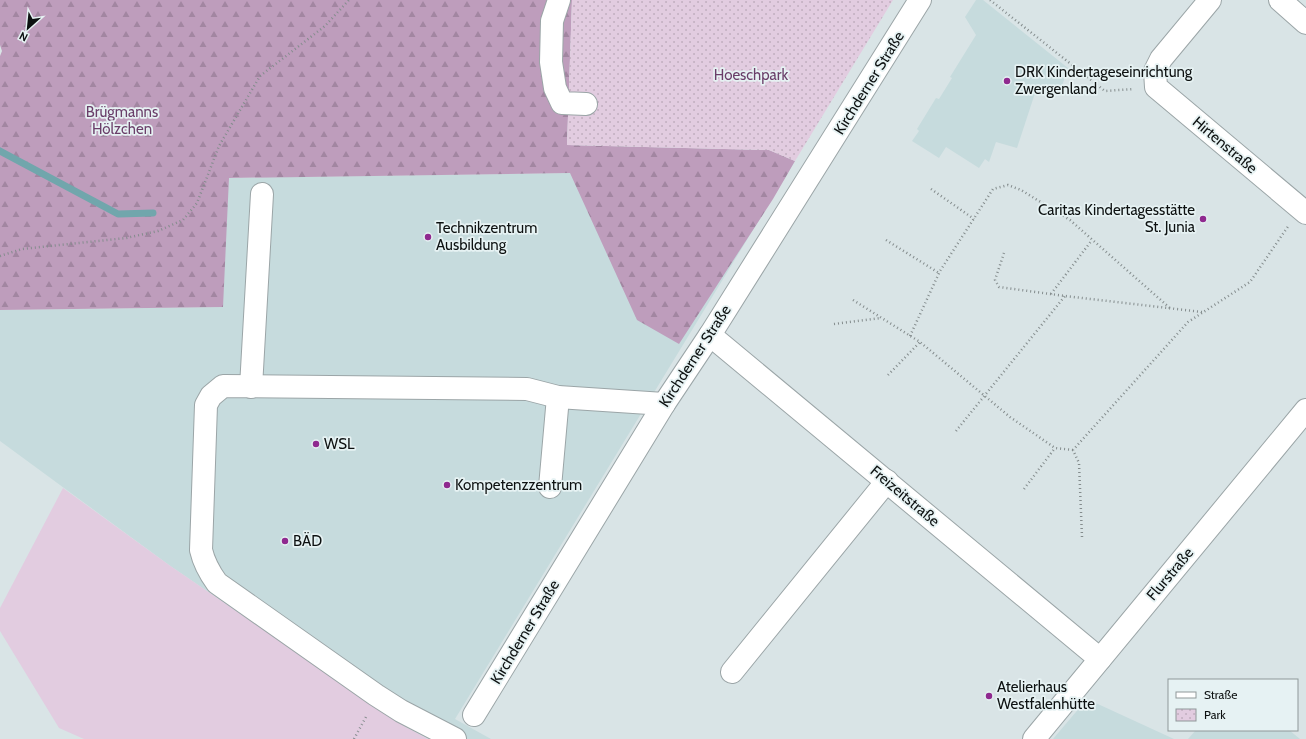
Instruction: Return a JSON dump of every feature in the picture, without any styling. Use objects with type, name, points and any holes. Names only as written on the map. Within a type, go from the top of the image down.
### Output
[{"type":"street","points":[[559,0],[552,21],[551,62],[555,88],[562,103],[586,104]]},
{"type":"street","name":"Kirchderner Straße","points":[[474,716],[664,404],[710,335],[920,0]]},
{"type":"street","points":[[1155,79],[1161,59],[1210,0]]},
{"type":"street","points":[[1280,0],[1306,23]]},
{"type":"street","name":"Hirtenstraße","points":[[1155,79],[1303,211]]},
{"type":"street","points":[[252,387],[262,194]]},
{"type":"street","name":"Freizeitstraße","points":[[710,335],[1100,659]]},
{"type":"street","points":[[455,739],[401,711],[376,695],[217,583],[208,572],[201,550],[206,405],[211,396],[223,386],[528,389],[558,397],[664,404]]},
{"type":"street","points":[[550,487],[558,397]]},
{"type":"street","name":"Flurstraße","points":[[1034,739],[1306,410]]},
{"type":"street","points":[[732,672],[887,481]]},
{"type":"path","points":[[0,256],[22,249],[126,238],[158,230],[183,220],[197,203],[219,146],[260,76],[325,26],[349,0]]},
{"type":"path","points":[[990,0],[1105,91],[1155,79]]},
{"type":"path","points":[[910,336],[939,273],[993,189],[1008,185],[1021,190],[1070,220],[1171,309]]},
{"type":"path","points":[[931,189],[974,219]]},
{"type":"path","points":[[1073,450],[1188,322],[1250,282],[1303,211]]},
{"type":"path","points":[[886,240],[939,273]]},
{"type":"path","points":[[1050,294],[1092,240]]},
{"type":"path","points":[[1004,253],[995,280],[999,286],[1065,296],[1203,312]]},
{"type":"path","points":[[956,430],[1065,296]]},
{"type":"path","points":[[853,300],[920,342],[1010,417],[1054,448],[1073,450]]},
{"type":"path","points":[[834,324],[882,318]]},
{"type":"path","points":[[888,375],[920,342]]},
{"type":"path","points":[[1024,489],[1054,448]]},
{"type":"path","points":[[1073,450],[1079,463],[1082,538]]},
{"type":"shaded area","name":"DRK Kindertageseinrichtung Zwergenland","points":[[976,0],[983,0],[1068,68],[1060,92],[1038,84],[1017,148],[996,142],[989,162],[985,159],[979,168],[946,147],[939,158],[912,141],[919,131],[917,129],[936,98],[939,99],[952,78],[950,77],[976,35],[965,17]]},
{"type":"shaded area","points":[[795,161],[455,719],[491,739],[429,739],[404,726],[169,565],[0,441],[0,310],[222,307],[228,178],[570,173]]},
{"type":"shaded area","points":[[1087,699],[1174,739],[1053,739]]},
{"type":"shaded area","points":[[1195,731],[1290,731],[1300,739],[1188,739]]},
{"type":"green space","name":"Brügmanns Hölzchen","points":[[0,0],[572,0],[567,145],[769,150],[795,161],[773,199],[679,344],[637,320],[570,173],[229,178],[223,307],[0,310],[0,56],[2,51],[0,45]]},
{"type":"green space","name":"Hoeschpark","points":[[572,0],[893,0],[795,161],[769,150],[567,145]]},
{"type":"green space","points":[[63,488],[169,565],[404,726],[428,739],[84,739],[59,728],[0,631],[0,608]]},
{"type":"waterway","points":[[0,151],[118,214],[153,213]]},
{"type":"place","name":"DRK Kindertageseinrichtung Zwergenland","points":[[1007,81]]},
{"type":"place","name":"Caritas Kindertagesstätte St. Junia","points":[[1203,219]]},
{"type":"place","name":"Technikzentrum Ausbildung","points":[[428,237]]},
{"type":"place","name":"WSL","points":[[316,444]]},
{"type":"place","name":"Kompetenzzentrum","points":[[447,485]]},
{"type":"place","name":"BÄD","points":[[285,541]]},
{"type":"place","name":"Atelierhaus Westfalenhütte","points":[[989,696]]}]
